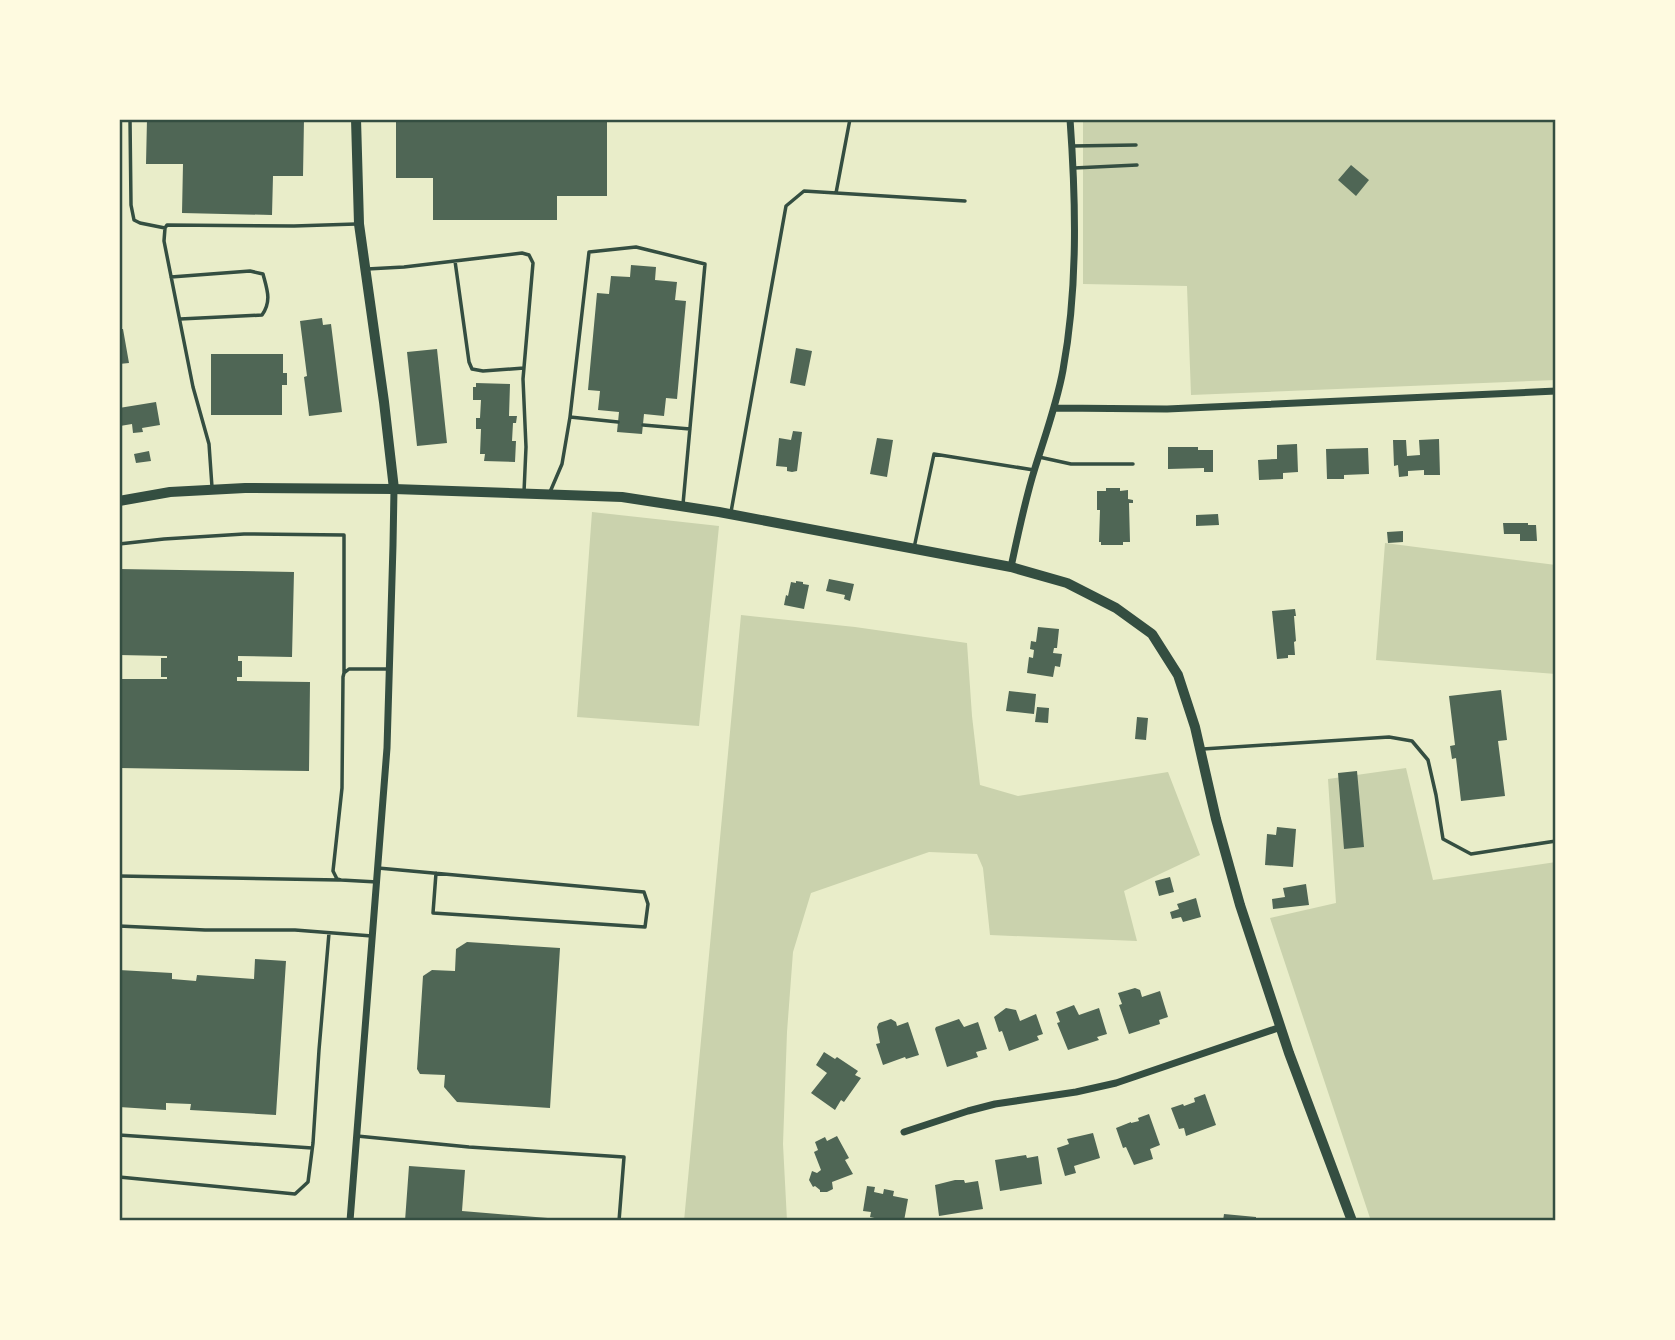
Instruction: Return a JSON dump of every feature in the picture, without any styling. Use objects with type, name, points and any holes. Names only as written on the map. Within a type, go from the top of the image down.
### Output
[{"type":"main road","points":[[356,119],[359,224],[394,489]]},
{"type":"main road","points":[[119,501],[170,492],[258,488],[394,489],[622,498],[731,514],[1011,567],[1067,583],[1116,608],[1152,634],[1178,675],[1195,727],[1216,819],[1240,905],[1281,1027],[1352,1221]]},
{"type":"street","points":[[1011,567],[1034,470],[1054,408],[1063,367],[1074,245],[1070,119]]},
{"type":"street","points":[[1054,408],[1167,409],[1556,391]]},
{"type":"street","points":[[350,1221],[387,748],[394,489]]},
{"type":"street","points":[[904,1132],[995,1104],[1116,1083],[1281,1027]]},
{"type":"lane","points":[[130,119],[131,205],[134,220],[140,223],[165,228],[167,225],[359,224]]},
{"type":"lane","points":[[835,193],[850,119]]},
{"type":"lane","points":[[1072,146],[1136,145]]},
{"type":"lane","points":[[1072,168],[1137,165]]},
{"type":"lane","points":[[731,514],[786,206],[804,191],[965,201]]},
{"type":"lane","points":[[165,228],[164,241],[171,277],[209,444],[213,489]]},
{"type":"lane","points":[[549,494],[562,464],[570,417],[589,252],[636,247],[705,264],[683,506]]},
{"type":"lane","points":[[365,269],[522,253],[529,255],[533,263],[524,368],[524,493]]},
{"type":"lane","points":[[455,261],[468,362],[472,369],[483,371],[524,368]]},
{"type":"lane","points":[[171,277],[250,271],[263,274],[267,289],[268,306],[262,315],[180,318]]},
{"type":"lane","points":[[570,417],[618,422]]},
{"type":"lane","points":[[643,425],[690,429]]},
{"type":"lane","points":[[914,550],[934,454],[1034,470]]},
{"type":"lane","points":[[1039,457],[1071,464],[1133,464]]},
{"type":"lane","points":[[119,544],[244,534],[344,536],[342,788],[333,871],[337,879],[341,880]]},
{"type":"lane","points":[[344,673],[349,669],[390,669]]},
{"type":"lane","points":[[1200,749],[1389,737],[1412,741],[1428,760],[1443,839],[1471,853],[1556,841]]},
{"type":"lane","points":[[378,868],[436,873],[644,892],[648,904],[645,927],[433,913],[436,873]]},
{"type":"lane","points":[[119,876],[377,882]]},
{"type":"lane","points":[[119,926],[295,930],[373,936]]},
{"type":"lane","points":[[119,1177],[295,1194],[308,1182],[329,933]]},
{"type":"lane","points":[[119,1135],[312,1148]]},
{"type":"lane","points":[[357,1136],[469,1147],[624,1157],[619,1221]]},
{"type":"green space","points":[[1083,119],[1556,119],[1556,380],[1191,395],[1187,286],[1083,284]]},
{"type":"green space","points":[[592,512],[719,526],[699,726],[577,717]]},
{"type":"green space","points":[[1385,543],[1556,565],[1556,674],[1376,660]]},
{"type":"green space","points":[[741,615],[855,627],[967,643],[980,785],[1018,796],[1168,772],[1200,855],[1124,891],[1137,941],[990,935],[983,868],[977,854],[929,852],[811,893],[793,952],[787,1032],[783,1144],[787,1221],[684,1221]]},
{"type":"green space","points":[[1406,768],[1433,880],[1556,862],[1556,1221],[1371,1221],[1270,918],[1336,903],[1328,779]]},
{"type":"building","points":[[147,119],[304,119],[303,176],[273,176],[272,215],[182,213],[183,164],[146,164]]},
{"type":"building","points":[[396,119],[607,119],[607,196],[557,196],[557,220],[433,220],[433,178],[396,178]]},
{"type":"building","points":[[1351,165],[1369,180],[1356,196],[1338,180]]},
{"type":"building","points":[[631,265],[656,267],[655,280],[677,282],[675,300],[686,301],[677,399],[666,398],[664,416],[644,414],[642,434],[617,432],[619,412],[598,410],[600,391],[588,390],[597,293],[609,294],[611,276],[630,277]]},
{"type":"building","points":[[322,318],[323,325],[331,324],[342,412],[309,416],[300,321]]},
{"type":"building","points":[[119,329],[123,329],[129,363],[119,364]]},
{"type":"building","points":[[796,348],[812,351],[805,386],[790,383]]},
{"type":"building","points":[[437,349],[447,443],[417,446],[407,352]]},
{"type":"building","points":[[211,354],[283,354],[283,373],[287,373],[287,385],[282,385],[282,415],[211,415]]},
{"type":"building","points":[[476,383],[510,384],[509,416],[517,416],[516,423],[513,423],[512,441],[516,441],[515,462],[484,461],[485,454],[480,454],[481,429],[476,429],[476,418],[480,418],[481,400],[473,400],[473,387],[476,387]]},
{"type":"building","points":[[156,402],[160,425],[142,428],[143,432],[133,433],[132,424],[120,426],[119,408]]},
{"type":"building","points":[[793,431],[802,432],[797,471],[792,472],[787,471],[787,467],[776,466],[779,438],[791,440]]},
{"type":"building","points":[[877,438],[893,440],[887,477],[870,474]]},
{"type":"building","points":[[1439,439],[1440,475],[1424,475],[1424,470],[1408,471],[1408,476],[1399,477],[1398,465],[1394,466],[1393,440],[1406,440],[1407,456],[1420,455],[1419,440]]},
{"type":"building","points":[[1297,444],[1298,472],[1283,473],[1283,479],[1259,480],[1258,460],[1277,459],[1277,445]]},
{"type":"building","points":[[1168,447],[1213,450],[1213,472],[1204,472],[1204,468],[1168,469]]},
{"type":"building","points":[[1368,448],[1369,474],[1327,479],[1326,449]]},
{"type":"building","points":[[149,451],[151,461],[136,463],[134,454]]},
{"type":"building","points":[[1106,488],[1128,490],[1128,499],[1133,500],[1133,503],[1129,503],[1130,542],[1123,542],[1123,545],[1101,545],[1099,542],[1100,510],[1097,510],[1097,491],[1106,491]]},
{"type":"building","points":[[1218,514],[1219,525],[1196,526],[1196,515]]},
{"type":"building","points":[[1503,523],[1536,525],[1537,541],[1520,541],[1520,534],[1504,534]]},
{"type":"building","points":[[1403,531],[1403,542],[1388,543],[1387,532]]},
{"type":"building","points":[[119,569],[294,572],[292,657],[238,656],[238,661],[242,661],[242,677],[237,677],[237,681],[310,682],[309,771],[119,768],[119,679],[167,679],[161,677],[161,658],[167,656],[119,655]]},
{"type":"building","points":[[829,579],[854,584],[850,601],[844,599],[845,595],[826,591]]},
{"type":"building","points":[[791,582],[809,585],[804,609],[784,605]]},
{"type":"building","points":[[1295,609],[1295,655],[1277,659],[1272,611]]},
{"type":"building","points":[[1038,627],[1059,629],[1057,648],[1054,648],[1053,653],[1062,654],[1060,667],[1055,666],[1053,677],[1027,673],[1029,657],[1033,658],[1034,650],[1030,649],[1031,641],[1036,642]]},
{"type":"building","points":[[1501,690],[1507,740],[1498,741],[1505,796],[1461,801],[1456,758],[1452,759],[1450,746],[1455,745],[1449,696]]},
{"type":"building","points":[[1009,691],[1036,694],[1034,714],[1006,711]]},
{"type":"building","points":[[1037,707],[1049,708],[1048,723],[1035,722]]},
{"type":"building","points":[[1137,717],[1148,718],[1146,740],[1135,739]]},
{"type":"building","points":[[1357,771],[1364,847],[1344,849],[1338,773]]},
{"type":"building","points":[[1277,827],[1296,829],[1293,867],[1265,865],[1267,834],[1276,835]]},
{"type":"building","points":[[1170,877],[1174,892],[1159,896],[1155,881]]},
{"type":"building","points":[[1306,884],[1309,905],[1273,909],[1272,899],[1285,897],[1283,888]]},
{"type":"building","points":[[1196,898],[1201,917],[1183,922],[1181,917],[1172,919],[1170,912],[1179,909],[1177,904]]},
{"type":"building","points":[[467,942],[560,948],[550,1108],[457,1102],[444,1087],[445,1075],[420,1074],[417,1069],[423,976],[432,970],[455,971],[456,949]]},
{"type":"building","points":[[255,959],[286,961],[276,1115],[190,1110],[191,1104],[166,1103],[166,1110],[119,1107],[119,970],[172,973],[172,979],[196,981],[197,975],[254,979]]},
{"type":"building","points":[[1135,988],[1140,990],[1142,997],[1160,991],[1168,1017],[1159,1020],[1160,1024],[1129,1034],[1119,1005],[1122,1004],[1118,993]]},
{"type":"building","points":[[1074,1005],[1079,1015],[1099,1008],[1107,1034],[1097,1037],[1099,1040],[1068,1050],[1057,1023],[1060,1022],[1056,1012]]},
{"type":"building","points":[[1006,1008],[1016,1010],[1020,1021],[1036,1014],[1043,1034],[1037,1036],[1039,1040],[1009,1051],[994,1017]]},
{"type":"building","points":[[891,1019],[897,1026],[908,1022],[919,1055],[883,1065],[876,1044],[880,1043],[877,1027],[879,1023]]},
{"type":"building","points":[[959,1019],[964,1027],[978,1022],[987,1049],[976,1052],[978,1057],[947,1067],[935,1029]]},
{"type":"building","points":[[824,1052],[858,1071],[855,1075],[861,1078],[835,1110],[811,1093],[827,1073],[816,1065]]},
{"type":"building","points":[[1205,1094],[1216,1125],[1186,1136],[1184,1128],[1179,1129],[1171,1108],[1195,1102],[1194,1098]]},
{"type":"building","points":[[1149,1114],[1160,1145],[1150,1149],[1153,1159],[1134,1165],[1126,1147],[1123,1148],[1116,1128],[1139,1121],[1138,1118]]},
{"type":"building","points":[[1093,1133],[1100,1158],[1074,1166],[1076,1173],[1065,1176],[1057,1148],[1069,1144],[1067,1139]]},
{"type":"building","points":[[837,1136],[849,1158],[845,1160],[853,1174],[832,1182],[833,1189],[820,1192],[809,1180],[812,1171],[817,1173],[821,1170],[814,1152],[818,1150],[815,1142],[825,1137],[827,1141]]},
{"type":"building","points":[[1026,1155],[1027,1158],[1038,1156],[1042,1184],[1000,1191],[995,1160]]},
{"type":"building","points":[[409,1166],[465,1170],[462,1211],[560,1221],[405,1221]]},
{"type":"building","points":[[964,1180],[965,1183],[978,1181],[983,1209],[939,1216],[935,1185]]},
{"type":"building","points":[[867,1186],[875,1187],[874,1192],[883,1194],[884,1189],[894,1191],[893,1196],[908,1199],[904,1221],[876,1221],[879,1219],[870,1217],[871,1212],[863,1211]]},
{"type":"building","points":[[1224,1214],[1256,1217],[1256,1221],[1223,1221]]}]
